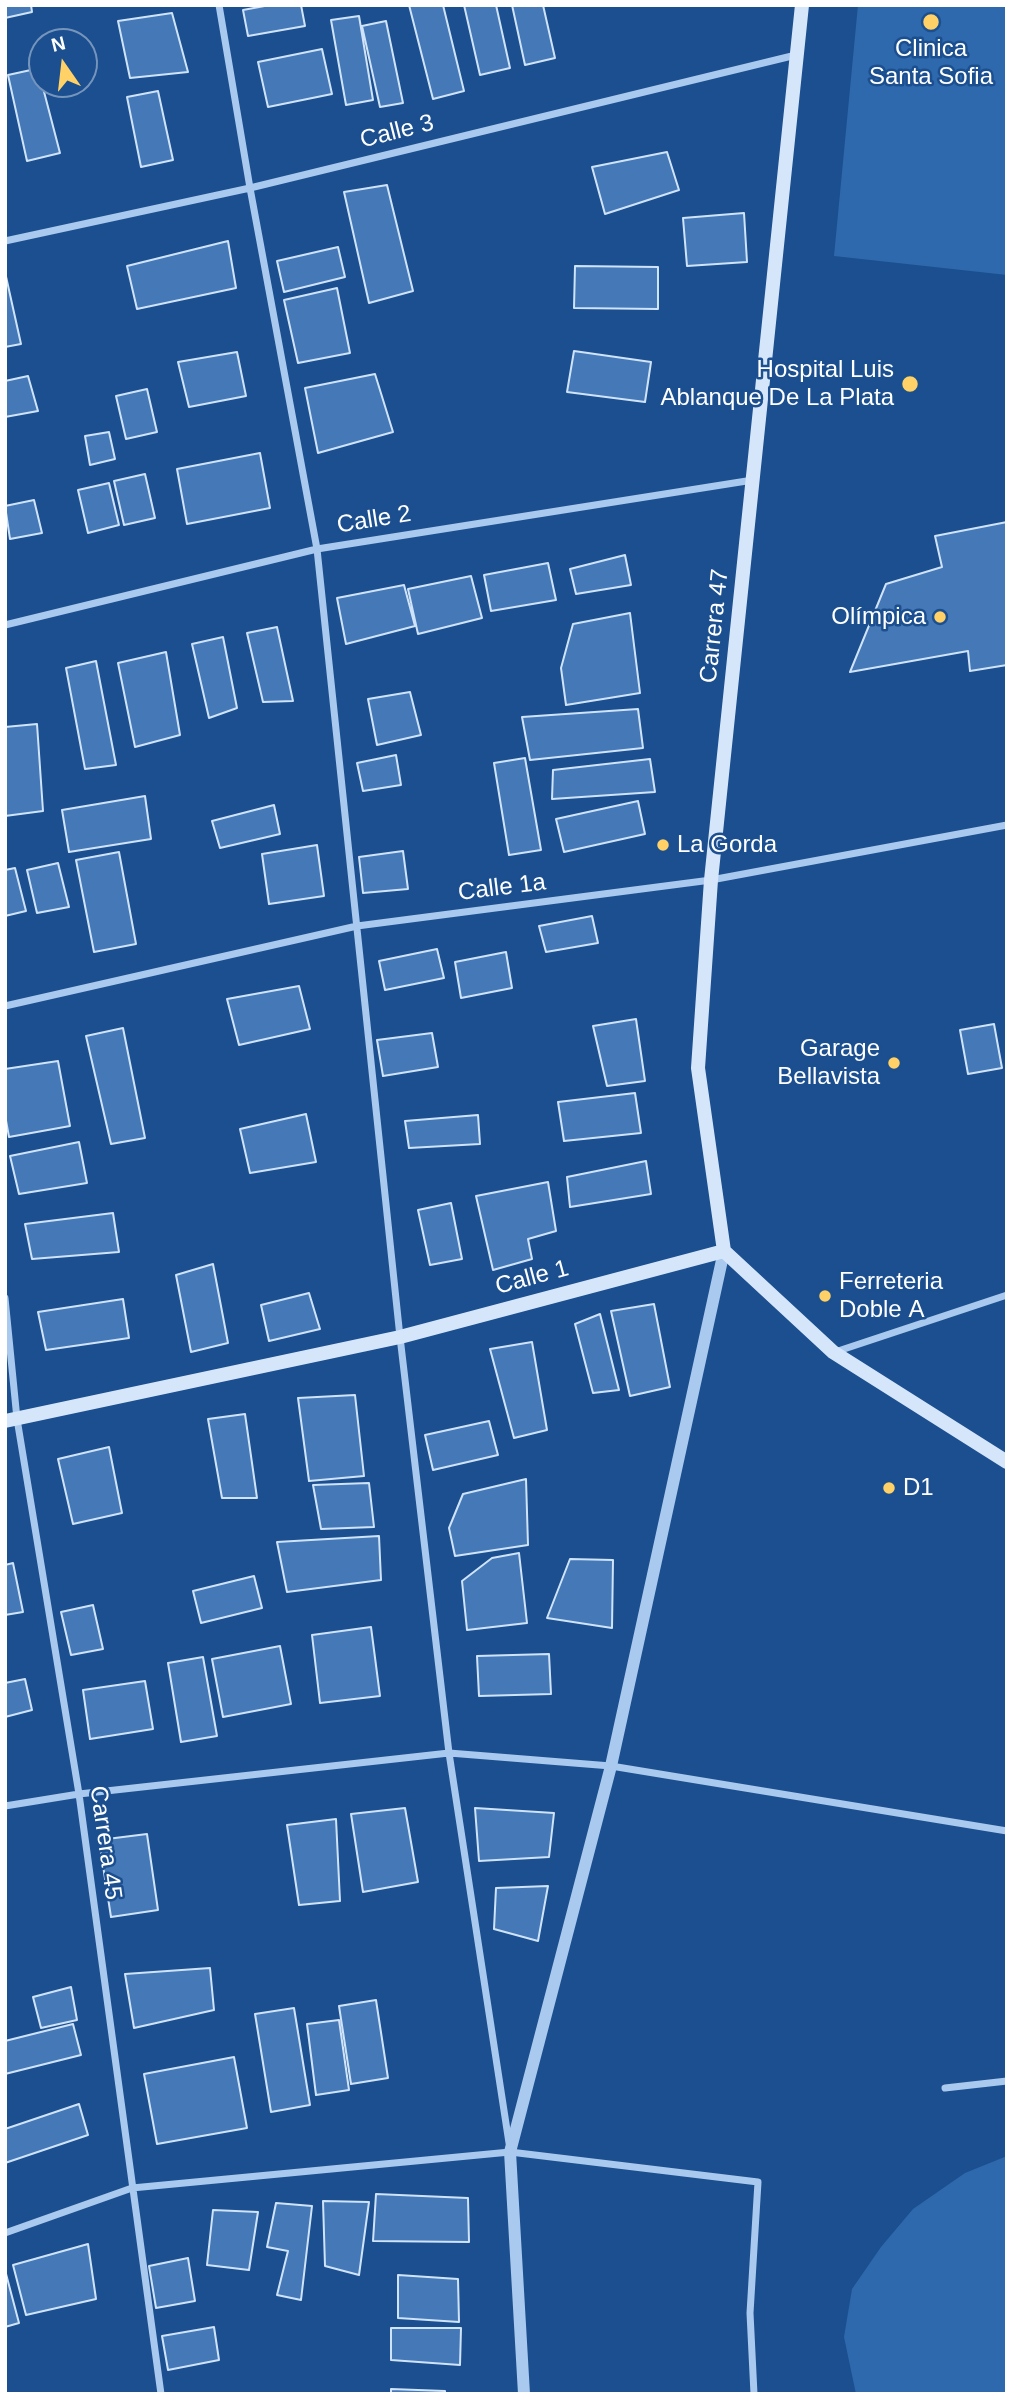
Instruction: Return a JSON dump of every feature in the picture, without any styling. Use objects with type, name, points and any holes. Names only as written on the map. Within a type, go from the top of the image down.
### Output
[{"type":"main road","name":"Carrera 47","points":[[724,1251],[698,1068],[712,880],[802,5]]},
{"type":"main road","name":"Calle 1","points":[[11,1420],[400,1337],[724,1251]]},
{"type":"main road","points":[[724,1251],[834,1352],[1007,1462]]},
{"type":"street","points":[[219,5],[317,549],[400,1337],[449,1753],[510,2152],[524,2394]]},
{"type":"street","name":"Calle 3","points":[[5,242],[250,188],[797,55]]},
{"type":"street","name":"Calle 2","points":[[5,625],[317,549],[754,480]]},
{"type":"street","name":"Calle 1a","points":[[5,1006],[357,926],[712,880],[1007,825]]},
{"type":"street","points":[[510,2152],[611,1766],[724,1251]]},
{"type":"street","points":[[834,1352],[1007,1295]]},
{"type":"street","name":"Carrera 45","points":[[5,1298],[11,1420],[79,1794],[161,2394]]},
{"type":"street","points":[[5,1806],[79,1794],[449,1753],[611,1766],[1007,1830]]},
{"type":"street","points":[[945,2088],[1007,2081]]},
{"type":"street","points":[[5,2233],[132,2188],[510,2152],[758,2182],[750,2313],[754,2394]]},
{"type":"shaded area","points":[[858,5],[1007,5],[1007,275],[834,256]]},
{"type":"shaded area","points":[[1007,2156],[1007,2394],[856,2394],[844,2337],[852,2289],[881,2247],[913,2209],[965,2173]]},
{"type":"building","points":[[5,5],[31,5],[32,12],[5,18]]},
{"type":"building","points":[[270,5],[301,5],[305,26],[248,36],[243,10]]},
{"type":"building","points":[[409,5],[443,5],[464,91],[433,99]]},
{"type":"building","points":[[464,5],[496,5],[510,68],[480,75]]},
{"type":"building","points":[[512,5],[543,5],[555,58],[525,65]]},
{"type":"building","points":[[172,13],[188,72],[130,78],[118,21]]},
{"type":"building","points":[[359,16],[373,100],[346,105],[331,20]]},
{"type":"building","points":[[386,21],[403,103],[380,107],[362,26]]},
{"type":"building","points":[[322,49],[332,94],[268,107],[258,62]]},
{"type":"building","points":[[28,71],[28,98],[46,98],[60,153],[27,161],[8,75]]},
{"type":"building","points":[[158,91],[173,160],[141,167],[127,97]]},
{"type":"building","points":[[667,152],[679,190],[605,214],[592,167]]},
{"type":"building","points":[[387,185],[413,291],[369,303],[344,192]]},
{"type":"building","points":[[744,213],[747,262],[687,266],[683,218]]},
{"type":"building","points":[[228,241],[236,288],[137,309],[127,266]]},
{"type":"building","points":[[338,247],[345,277],[284,292],[277,261]]},
{"type":"building","points":[[575,266],[658,267],[658,309],[574,308]]},
{"type":"building","points":[[5,272],[21,344],[5,347]]},
{"type":"building","points":[[337,288],[350,353],[298,363],[284,300]]},
{"type":"building","points":[[574,351],[651,362],[645,402],[567,392]]},
{"type":"building","points":[[237,352],[246,396],[189,407],[178,362]]},
{"type":"building","points":[[375,374],[393,432],[318,453],[305,388]]},
{"type":"building","points":[[28,376],[38,411],[5,417],[5,381]]},
{"type":"building","points":[[147,389],[157,432],[126,439],[116,396]]},
{"type":"building","points":[[109,432],[115,459],[90,465],[85,436]]},
{"type":"building","points":[[260,453],[270,508],[187,524],[177,469]]},
{"type":"building","points":[[145,474],[155,518],[124,525],[114,481]]},
{"type":"building","points":[[109,483],[119,525],[88,533],[78,490]]},
{"type":"building","points":[[34,500],[42,533],[10,539],[5,506]]},
{"type":"building","name":"Olímpica","points":[[1007,522],[1007,665],[970,671],[968,651],[850,672],[886,584],[942,567],[935,536]]},
{"type":"building","points":[[625,555],[631,585],[576,594],[570,569]]},
{"type":"building","points":[[548,563],[556,600],[491,611],[484,575]]},
{"type":"building","points":[[471,576],[482,618],[418,634],[408,589]]},
{"type":"building","points":[[404,585],[415,626],[346,644],[337,598]]},
{"type":"building","points":[[630,613],[640,693],[566,705],[561,668],[573,624]]},
{"type":"building","points":[[277,627],[293,701],[263,702],[247,633]]},
{"type":"building","points":[[223,637],[237,708],[209,718],[192,644]]},
{"type":"building","points":[[166,652],[180,735],[135,747],[118,663]]},
{"type":"building","points":[[96,661],[116,765],[85,769],[66,668]]},
{"type":"building","points":[[410,692],[421,735],[377,745],[368,699]]},
{"type":"building","points":[[638,709],[643,748],[530,760],[522,717]]},
{"type":"building","points":[[37,724],[43,811],[5,816],[5,727]]},
{"type":"building","points":[[396,755],[401,785],[363,791],[357,763]]},
{"type":"building","points":[[525,758],[541,850],[509,855],[494,763]]},
{"type":"building","points":[[650,759],[655,792],[552,799],[553,770]]},
{"type":"building","points":[[145,796],[151,839],[69,852],[62,810]]},
{"type":"building","points":[[638,801],[645,834],[564,852],[556,819]]},
{"type":"building","points":[[274,805],[280,834],[220,848],[212,821]]},
{"type":"building","points":[[317,845],[324,896],[269,904],[262,854]]},
{"type":"building","points":[[403,851],[408,889],[363,893],[359,857]]},
{"type":"building","points":[[119,852],[136,944],[94,952],[76,860]]},
{"type":"building","points":[[58,863],[69,907],[37,913],[27,870]]},
{"type":"building","points":[[15,868],[26,911],[5,916],[5,870]]},
{"type":"building","points":[[592,916],[598,943],[546,952],[539,926]]},
{"type":"building","points":[[437,949],[444,978],[385,990],[379,961]]},
{"type":"building","points":[[506,952],[512,988],[461,998],[455,962]]},
{"type":"building","points":[[299,986],[310,1029],[239,1045],[227,999]]},
{"type":"building","points":[[636,1019],[645,1081],[607,1086],[593,1026]]},
{"type":"building","points":[[994,1024],[1002,1068],[968,1074],[960,1030]]},
{"type":"building","points":[[123,1028],[145,1138],[111,1144],[86,1036]]},
{"type":"building","points":[[432,1033],[438,1067],[383,1076],[377,1040]]},
{"type":"building","points":[[58,1061],[70,1126],[9,1137],[5,1115],[5,1069]]},
{"type":"building","points":[[635,1093],[641,1133],[564,1141],[558,1102]]},
{"type":"building","points":[[306,1114],[316,1162],[250,1173],[240,1129]]},
{"type":"building","points":[[478,1115],[480,1144],[409,1148],[405,1121]]},
{"type":"building","points":[[79,1142],[87,1183],[19,1194],[10,1156]]},
{"type":"building","points":[[646,1161],[651,1194],[570,1207],[567,1177]]},
{"type":"building","points":[[548,1182],[556,1231],[528,1239],[532,1259],[493,1270],[476,1196]]},
{"type":"building","points":[[451,1203],[462,1259],[430,1265],[418,1210]]},
{"type":"building","points":[[113,1213],[119,1252],[32,1259],[25,1224]]},
{"type":"building","points":[[213,1264],[228,1343],[191,1352],[176,1275]]},
{"type":"building","points":[[309,1293],[320,1329],[269,1341],[261,1305]]},
{"type":"building","points":[[123,1299],[129,1338],[46,1350],[38,1312]]},
{"type":"building","points":[[654,1304],[670,1387],[630,1396],[611,1311]]},
{"type":"building","points":[[600,1314],[619,1390],[593,1393],[575,1324]]},
{"type":"building","points":[[532,1342],[547,1430],[514,1438],[490,1349]]},
{"type":"building","points":[[355,1395],[364,1476],[309,1481],[298,1398]]},
{"type":"building","points":[[245,1414],[257,1498],[222,1498],[208,1419]]},
{"type":"building","points":[[489,1421],[498,1455],[433,1470],[425,1435]]},
{"type":"building","points":[[109,1447],[122,1513],[73,1524],[58,1459]]},
{"type":"building","points":[[526,1479],[528,1545],[455,1556],[449,1528],[463,1494]]},
{"type":"building","points":[[369,1483],[374,1527],[321,1529],[313,1485]]},
{"type":"building","points":[[379,1536],[381,1580],[287,1592],[277,1542]]},
{"type":"building","points":[[519,1553],[527,1623],[467,1630],[462,1581],[492,1558]]},
{"type":"building","points":[[570,1559],[613,1560],[612,1628],[547,1618]]},
{"type":"building","points":[[13,1563],[23,1612],[5,1615],[5,1565]]},
{"type":"building","points":[[254,1576],[262,1608],[201,1623],[193,1591]]},
{"type":"building","points":[[93,1605],[103,1649],[71,1655],[61,1612]]},
{"type":"building","points":[[371,1627],[380,1696],[320,1703],[312,1635]]},
{"type":"building","points":[[280,1646],[291,1704],[223,1717],[212,1659]]},
{"type":"building","points":[[549,1654],[551,1694],[479,1696],[477,1656]]},
{"type":"building","points":[[203,1657],[217,1736],[181,1742],[168,1663]]},
{"type":"building","points":[[25,1679],[32,1710],[5,1717],[5,1683]]},
{"type":"building","points":[[145,1681],[153,1729],[90,1739],[83,1690]]},
{"type":"building","points":[[405,1808],[418,1882],[363,1892],[351,1814]]},
{"type":"building","points":[[475,1808],[554,1813],[549,1857],[479,1861]]},
{"type":"building","points":[[336,1819],[340,1901],[299,1905],[287,1825]]},
{"type":"building","points":[[147,1834],[158,1910],[111,1917],[99,1840]]},
{"type":"building","points":[[548,1886],[538,1941],[494,1929],[496,1888]]},
{"type":"building","points":[[210,1968],[214,2010],[134,2028],[125,1974]]},
{"type":"building","points":[[71,1987],[77,2020],[41,2028],[33,1997]]},
{"type":"building","points":[[376,2000],[388,2078],[351,2084],[339,2006]]},
{"type":"building","points":[[294,2008],[310,2105],[271,2112],[255,2014]]},
{"type":"building","points":[[339,2020],[349,2090],[316,2095],[307,2024]]},
{"type":"building","points":[[73,2024],[81,2055],[5,2074],[5,2041]]},
{"type":"building","points":[[234,2057],[247,2128],[157,2144],[144,2074]]},
{"type":"building","points":[[79,2104],[88,2135],[5,2163],[5,2129]]},
{"type":"building","points":[[376,2194],[468,2198],[469,2242],[373,2241]]},
{"type":"building","points":[[323,2201],[369,2202],[359,2275],[325,2266]]},
{"type":"building","points":[[276,2203],[312,2206],[301,2300],[277,2295],[288,2251],[267,2247]]},
{"type":"building","points":[[213,2210],[258,2212],[249,2270],[207,2265]]},
{"type":"building","points":[[88,2244],[96,2299],[26,2315],[13,2265]]},
{"type":"building","points":[[188,2258],[195,2301],[156,2308],[149,2266]]},
{"type":"building","points":[[5,2270],[19,2323],[5,2327]]},
{"type":"building","points":[[398,2275],[458,2279],[459,2322],[398,2318]]},
{"type":"building","points":[[214,2327],[219,2360],[168,2370],[162,2336]]},
{"type":"building","points":[[391,2328],[461,2328],[460,2365],[391,2360]]},
{"type":"building","points":[[391,2389],[445,2391],[445,2394],[391,2394]]},
{"type":"place","name":"Clinica Santa Sofia","points":[[931,22]]},
{"type":"place","name":"Hospital Luis Ablanque De La Plata","points":[[910,384]]},
{"type":"place","name":"Olímpica","points":[[940,617]]},
{"type":"place","name":"La Gorda","points":[[663,845]]},
{"type":"place","name":"Garage Bellavista","points":[[894,1063]]},
{"type":"place","name":"Ferreteria Doble A","points":[[825,1296]]},
{"type":"place","name":"D1","points":[[889,1488]]}]
